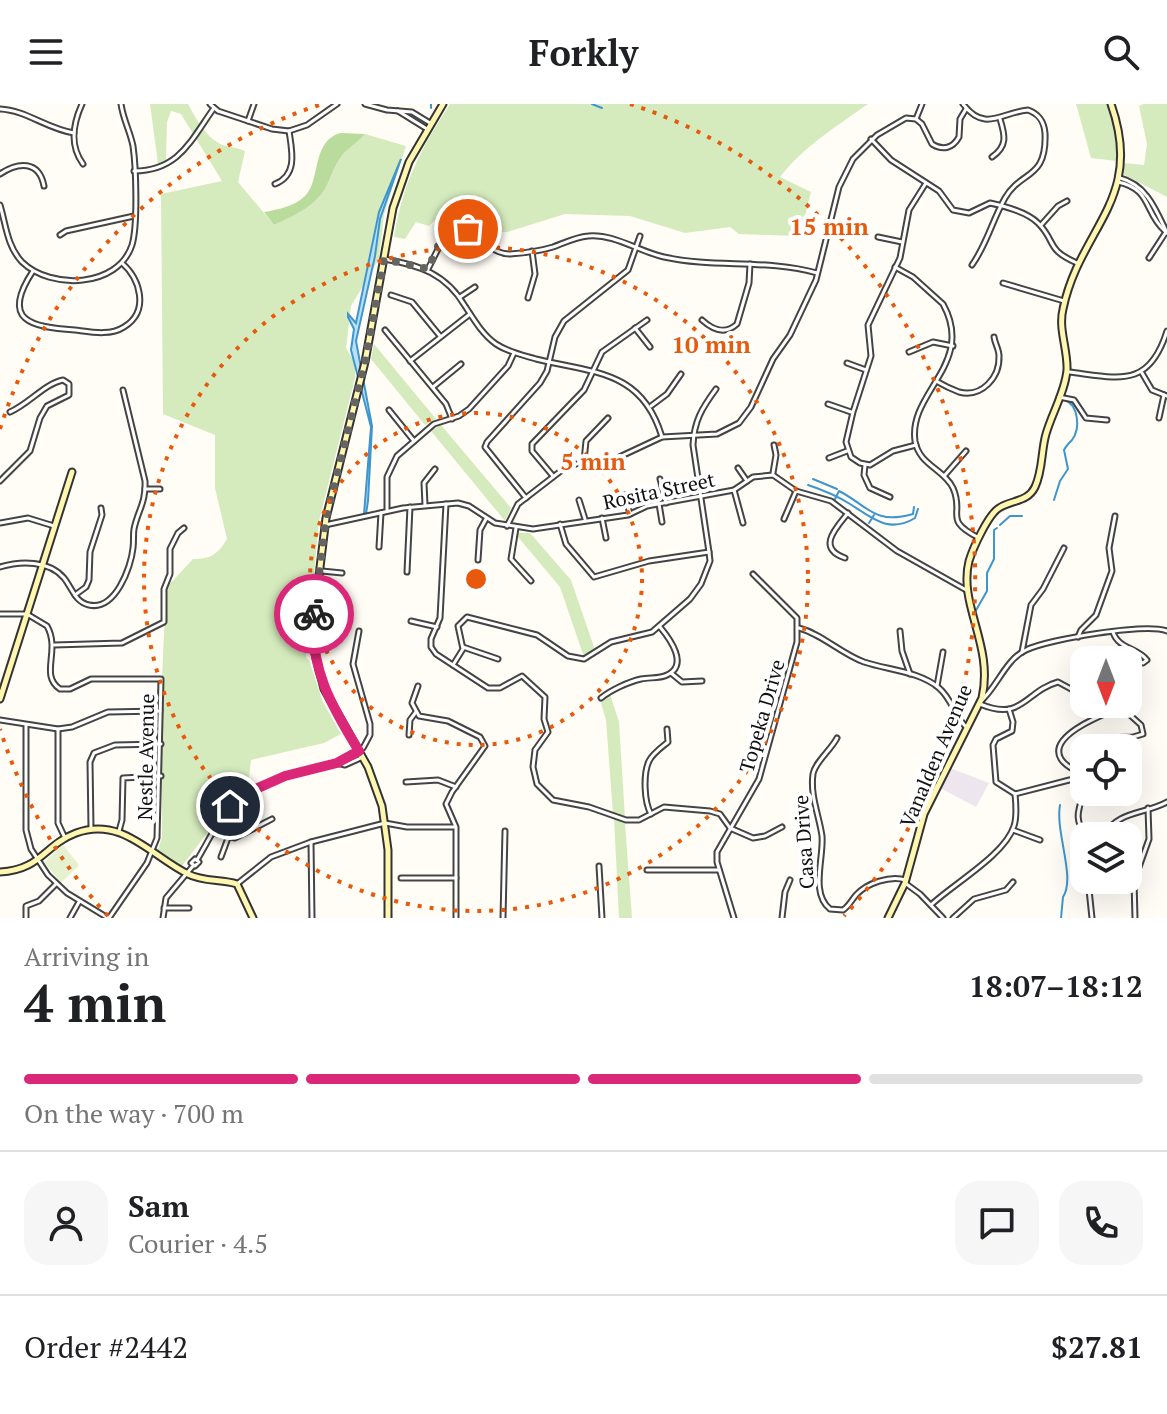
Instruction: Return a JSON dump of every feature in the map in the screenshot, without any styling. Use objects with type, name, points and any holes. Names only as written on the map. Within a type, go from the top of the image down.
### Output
[{"type":"main road","points":[[388,918],[385,823],[377,789],[361,754],[330,703],[317,666],[313,625],[325,525],[361,378],[393,208],[402,178],[443,104]]},
{"type":"main road","name":"Vanalden Avenue","points":[[888,918],[905,882],[924,814],[980,703],[986,680],[983,649],[968,591],[968,565],[979,538],[996,510],[1026,498],[1034,488],[1066,372],[1061,318],[1065,301],[1079,264],[1114,197],[1118,180],[1122,143],[1111,104]]},
{"type":"main road","points":[[0,699],[72,472]]},
{"type":"main road","points":[[0,872],[21,869],[38,861],[65,838],[91,829],[119,831],[187,874],[237,884],[253,918]]},
{"type":"street","points":[[82,104],[74,133],[76,154],[83,164]]},
{"type":"street","points":[[0,205],[2,226],[14,252],[33,271],[50,279],[79,279],[101,277],[113,271],[122,263],[133,241],[132,141],[121,104]]},
{"type":"street","points":[[248,121],[254,104]]},
{"type":"street","points":[[134,171],[153,170],[180,156],[212,106],[277,131],[289,131],[307,125],[337,104]]},
{"type":"street","points":[[365,104],[398,111],[429,126]]},
{"type":"street","points":[[916,119],[922,104]]},
{"type":"street","points":[[963,104],[976,116],[1000,119],[1028,110]]},
{"type":"street","points":[[1028,110],[1029,104]]},
{"type":"street","points":[[0,109],[17,111],[51,128],[74,133]]},
{"type":"street","points":[[507,526],[516,507],[566,467],[615,459],[662,437],[722,433],[746,415],[773,359],[790,335],[818,274],[842,180],[853,159],[871,139],[900,120],[916,119],[932,144],[946,148],[957,141],[960,119],[966,109]]},
{"type":"street","points":[[972,265],[987,242],[1008,194],[1034,172],[1042,158],[1045,145],[1043,122],[1028,110]]},
{"type":"street","points":[[992,157],[1001,150],[1005,141],[1000,119]]},
{"type":"street","points":[[275,184],[283,181],[291,170],[289,131]]},
{"type":"street","points":[[871,139],[891,160],[939,191],[957,213],[969,213],[990,203],[1002,206],[1040,225],[1056,252],[1079,264]]},
{"type":"street","points":[[0,174],[23,164],[36,169],[44,186]]},
{"type":"street","points":[[1118,180],[1131,182],[1146,194],[1166,232],[1149,258]]},
{"type":"street","points":[[916,445],[893,451],[875,464],[865,465],[855,461],[847,451],[846,442],[871,356],[869,318],[895,267],[909,210],[926,183]]},
{"type":"street","points":[[1040,225],[1067,201]]},
{"type":"street","points":[[60,235],[111,219],[134,216]]},
{"type":"street","points":[[428,269],[444,236],[456,228],[472,232],[497,252],[512,254],[589,236],[666,258],[795,268],[818,274]]},
{"type":"street","points":[[526,498],[485,447],[487,442],[540,383],[555,337],[564,321],[625,274],[640,236]]},
{"type":"street","points":[[878,237],[903,242]]},
{"type":"street","points":[[528,298],[535,274],[532,251]]},
{"type":"street","points":[[384,259],[428,269],[451,286],[489,338],[514,353],[627,384],[651,406],[662,437]]},
{"type":"street","points":[[33,271],[18,299],[28,321],[44,328],[104,333],[125,327],[139,307],[139,285],[122,263]]},
{"type":"street","points":[[702,320],[721,330],[732,329],[737,324],[749,283],[750,264]]},
{"type":"street","points":[[895,267],[913,277],[943,304],[954,334],[953,346],[917,421],[916,445],[922,458],[953,487],[956,519],[960,527],[979,538]]},
{"type":"street","points":[[1003,283],[1065,301]]},
{"type":"street","points":[[460,297],[475,287]]},
{"type":"street","points":[[391,295],[412,302],[440,336]]},
{"type":"street","points":[[410,361],[470,314]]},
{"type":"street","points":[[553,476],[533,453],[532,446],[584,390],[602,352],[647,320]]},
{"type":"street","points":[[635,328],[650,347]]},
{"type":"street","points":[[385,330],[446,404],[452,419]]},
{"type":"street","points":[[1066,372],[1116,378],[1142,373],[1157,357],[1167,331]]},
{"type":"street","points":[[936,381],[966,393],[989,384],[995,377],[999,360],[994,337]]},
{"type":"street","points":[[909,352],[933,342],[953,346]]},
{"type":"street","points":[[387,512],[389,470],[397,456],[434,424],[452,419],[469,409],[508,366],[514,353]]},
{"type":"street","points":[[847,363],[867,371]]},
{"type":"street","points":[[433,387],[461,364]]},
{"type":"street","points":[[1142,373],[1152,390],[1166,396],[1159,418]]},
{"type":"street","points":[[651,406],[667,394],[681,374]]},
{"type":"street","points":[[0,481],[28,454],[45,409],[69,395],[69,384],[63,380],[56,381],[22,407],[10,412]]},
{"type":"street","points":[[453,665],[463,647],[458,626],[467,617],[537,635],[568,656],[578,659],[590,657],[611,642],[645,635],[660,627],[696,590],[707,570],[709,552],[693,437],[699,414],[716,389]]},
{"type":"street","points":[[0,567],[22,562],[43,566],[61,574],[83,603],[95,606],[113,598],[132,554],[134,531],[144,503],[145,489],[123,390]]},
{"type":"street","points":[[1059,397],[1074,400],[1086,418],[1107,420]]},
{"type":"street","points":[[828,404],[853,412]]},
{"type":"street","points":[[389,410],[414,441]]},
{"type":"street","points":[[584,462],[586,441],[608,418]]},
{"type":"street","points":[[774,445],[773,475],[796,491],[823,498],[897,551],[968,591]]},
{"type":"street","points":[[829,458],[847,451]]},
{"type":"street","points":[[944,476],[966,451]]},
{"type":"street","points":[[865,465],[866,483],[875,492],[890,497]]},
{"type":"street","points":[[738,468],[747,481]]},
{"type":"street","points":[[426,506],[424,483],[435,469]]},
{"type":"street","name":"Rosita Street","points":[[325,525],[410,507],[463,503],[486,519],[516,528],[533,529],[630,514],[644,507],[734,490],[761,474],[773,475]]},
{"type":"street","points":[[660,479],[666,503]]},
{"type":"street","points":[[145,489],[160,489]]},
{"type":"street","points":[[734,490],[743,523]]},
{"type":"street","points":[[784,519],[796,491]]},
{"type":"street","points":[[625,495],[630,514]]},
{"type":"street","points":[[579,500],[585,520]]},
{"type":"street","points":[[446,504],[441,609],[431,647],[488,688],[500,688],[522,676],[545,697],[544,719],[548,732],[536,747],[533,759],[537,784],[547,796],[560,803],[589,807],[626,820],[639,820],[664,807],[710,811],[720,814],[730,828],[747,837],[758,838],[782,827]]},
{"type":"street","points":[[659,504],[662,522]]},
{"type":"street","points":[[407,572],[410,507]]},
{"type":"street","points":[[75,595],[86,587],[89,580],[90,552],[102,515],[101,508]]},
{"type":"street","points":[[379,547],[381,513]]},
{"type":"street","points":[[845,558],[834,553],[829,543],[848,513]]},
{"type":"street","points":[[1078,637],[1096,615],[1112,571],[1109,548],[1115,516]]},
{"type":"street","points":[[0,523],[28,518],[56,526]]},
{"type":"street","points":[[602,518],[606,538]]},
{"type":"street","points":[[478,560],[480,530],[486,519]]},
{"type":"street","points":[[560,524],[566,544],[594,577],[649,561],[709,552]]},
{"type":"street","points":[[0,614],[27,614],[41,620],[47,626],[54,645],[122,643],[163,622],[164,587],[171,572],[171,546],[184,528]]},
{"type":"street","points":[[516,528],[511,559],[531,581]]},
{"type":"street","points":[[1064,548],[1031,605],[1022,652],[980,703],[1009,709],[1058,682],[1070,688]]},
{"type":"street","points":[[319,571],[342,573]]},
{"type":"street","points":[[753,574],[797,618],[799,628],[811,631],[833,647],[863,661],[937,686],[968,729]]},
{"type":"street","points":[[411,621],[437,627]]},
{"type":"street","points":[[601,698],[640,679],[664,677],[671,673],[677,663],[676,654],[670,639],[660,627]]},
{"type":"street","name":"Topeka Drive","points":[[734,918],[717,852],[759,779],[799,628]]},
{"type":"street","points":[[1022,652],[1078,637],[1156,628],[1167,631]]},
{"type":"street","points":[[163,918],[166,898],[193,866],[192,861],[197,860],[230,806],[240,796],[285,776],[361,754],[371,730],[353,664],[359,631]]},
{"type":"street","points":[[900,631],[902,651],[910,675]]},
{"type":"street","points":[[1113,632],[1125,646]]},
{"type":"street","name":"Nestle Avenue","points":[[54,645],[49,675],[60,689],[70,689],[91,679],[161,679],[159,825],[153,852],[108,918]]},
{"type":"street","points":[[463,647],[498,659]]},
{"type":"street","points":[[937,686],[943,652]]},
{"type":"street","points":[[0,669],[9,672]]},
{"type":"street","points":[[671,673],[685,683],[702,681]]},
{"type":"street","points":[[986,680],[997,680]]},
{"type":"street","points":[[418,686],[412,699],[416,712],[424,718],[448,721],[480,737],[485,743],[484,751],[446,804],[456,827],[456,918]]},
{"type":"street","points":[[1009,709],[1012,731],[996,739],[992,748],[996,782],[1015,794],[1070,781]]},
{"type":"street","points":[[0,720],[58,729],[72,727],[108,712],[161,711]]},
{"type":"street","points":[[409,735],[410,720],[416,712]]},
{"type":"street","points":[[1070,766],[1063,762],[1060,746],[1070,732],[1098,718]]},
{"type":"street","points":[[1134,718],[1141,725],[1142,734]]},
{"type":"street","points":[[26,725],[26,830],[31,849],[56,884],[79,902],[108,918]]},
{"type":"street","points":[[58,729],[58,823],[65,838]]},
{"type":"street","points":[[651,814],[647,805],[647,768],[653,755],[668,742],[667,729]]},
{"type":"street","name":"Casa Drive","points":[[837,738],[830,752],[816,766],[813,776],[815,811],[822,839],[819,866],[823,901],[830,909],[843,910],[859,892],[884,880],[894,877],[905,882]]},
{"type":"street","points":[[91,829],[90,762],[97,751],[126,744],[161,744]]},
{"type":"street","points":[[119,831],[123,778],[161,776]]},
{"type":"street","points":[[406,782],[438,780],[456,787]]},
{"type":"street","points":[[931,905],[984,863],[1013,830],[1015,794]]},
{"type":"street","points":[[1114,822],[1167,802]]},
{"type":"street","points":[[1135,918],[1134,881],[1149,839],[1148,808]]},
{"type":"street","points":[[214,833],[228,838],[241,836],[272,819]]},
{"type":"street","points":[[237,884],[271,857],[311,842],[385,823],[407,827],[456,827]]},
{"type":"street","points":[[1013,830],[1040,840]]},
{"type":"street","points":[[503,918],[505,831]]},
{"type":"street","points":[[221,857],[228,838]]},
{"type":"street","points":[[311,842],[312,918]]},
{"type":"street","points":[[599,866],[602,918]]},
{"type":"street","points":[[647,870],[720,870]]},
{"type":"street","points":[[401,878],[456,878]]},
{"type":"street","points":[[782,918],[785,892],[790,880]]},
{"type":"street","points":[[905,882],[943,918]]},
{"type":"street","points":[[953,918],[974,899],[1006,890],[1013,882]]},
{"type":"street","points":[[26,918],[26,906],[39,901],[56,884]]},
{"type":"street","points":[[1089,894],[1092,918]]},
{"type":"street","points":[[70,918],[79,902]]},
{"type":"street","points":[[163,908],[189,908]]},
{"type":"shaded area","points":[[950,768],[989,783],[976,807],[940,788]]},
{"type":"green space","points":[[150,104],[188,104],[201,127],[214,140],[245,151],[238,182],[274,225],[315,201],[325,189],[342,156],[365,134],[406,146],[384,214],[379,259],[351,306],[346,348],[355,363],[355,378],[319,521],[306,658],[323,702],[341,734],[324,743],[251,760],[249,778],[182,866],[158,850],[162,837],[162,679],[166,588],[193,559],[213,555],[227,539],[215,488],[215,435],[163,414],[161,194],[222,181],[181,114],[171,111],[167,122],[166,160],[158,164]]},
{"type":"green space","points":[[450,104],[868,104],[810,147],[780,177],[811,192],[801,232],[796,236],[739,234],[730,227],[685,233],[630,216],[565,214],[507,232],[484,232],[480,235],[475,230],[477,227],[451,204],[429,226],[416,222],[405,239],[394,237],[402,200],[414,168]]},
{"type":"green space","points":[[1076,104],[1107,104],[1119,141],[1117,161],[1091,158]]},
{"type":"green space","points":[[1167,104],[1167,197],[1123,174],[1124,163],[1144,165],[1147,144],[1139,106]]},
{"type":"green space","points":[[340,133],[365,134],[342,156],[325,189],[315,201],[274,225],[264,212],[291,205],[305,196],[325,144]]},
{"type":"green space","points":[[374,344],[436,419],[425,425],[371,359]]},
{"type":"green space","points":[[441,425],[511,508],[505,521],[431,431]]},
{"type":"green space","points":[[518,533],[530,533],[571,580],[595,650],[584,657],[560,587],[518,537]]},
{"type":"green space","points":[[610,694],[619,722],[625,818],[613,814],[606,720],[601,703]]},
{"type":"green space","points":[[614,819],[625,823],[632,918],[619,918]]},
{"type":"green space","points":[[63,845],[79,865],[61,883],[44,862]]},
{"type":"water","points":[[401,159],[380,219],[356,341],[372,426],[368,501],[364,514],[371,427],[351,350],[354,329],[348,314],[356,323],[379,212]]},
{"type":"waterway","points":[[592,104],[602,108]]},
{"type":"waterway","points":[[1054,500],[1068,469],[1064,450],[1077,429],[1073,407],[1065,400]]},
{"type":"waterway","points":[[813,479],[837,489]]},
{"type":"waterway","points":[[808,485],[835,495],[873,519],[889,524],[906,523],[915,518],[918,509]]},
{"type":"waterway","points":[[835,499],[839,491],[873,513],[889,517],[913,514],[914,507]]},
{"type":"waterway","points":[[869,523],[874,515]]},
{"type":"waterway","points":[[1000,525],[1010,516],[1022,516]]},
{"type":"waterway","points":[[975,612],[987,591],[987,573],[994,559],[994,530],[997,528]]},
{"type":"waterway","points":[[1060,805],[1067,878],[1061,918]]},
{"type":"way so far","points":[[314,614],[326,518],[365,362],[384,259],[428,269],[446,233],[456,228],[468,229]]},
{"type":"route","points":[[230,806],[240,796],[285,776],[337,763],[359,751],[335,713],[321,683],[314,650],[314,614]]}]
